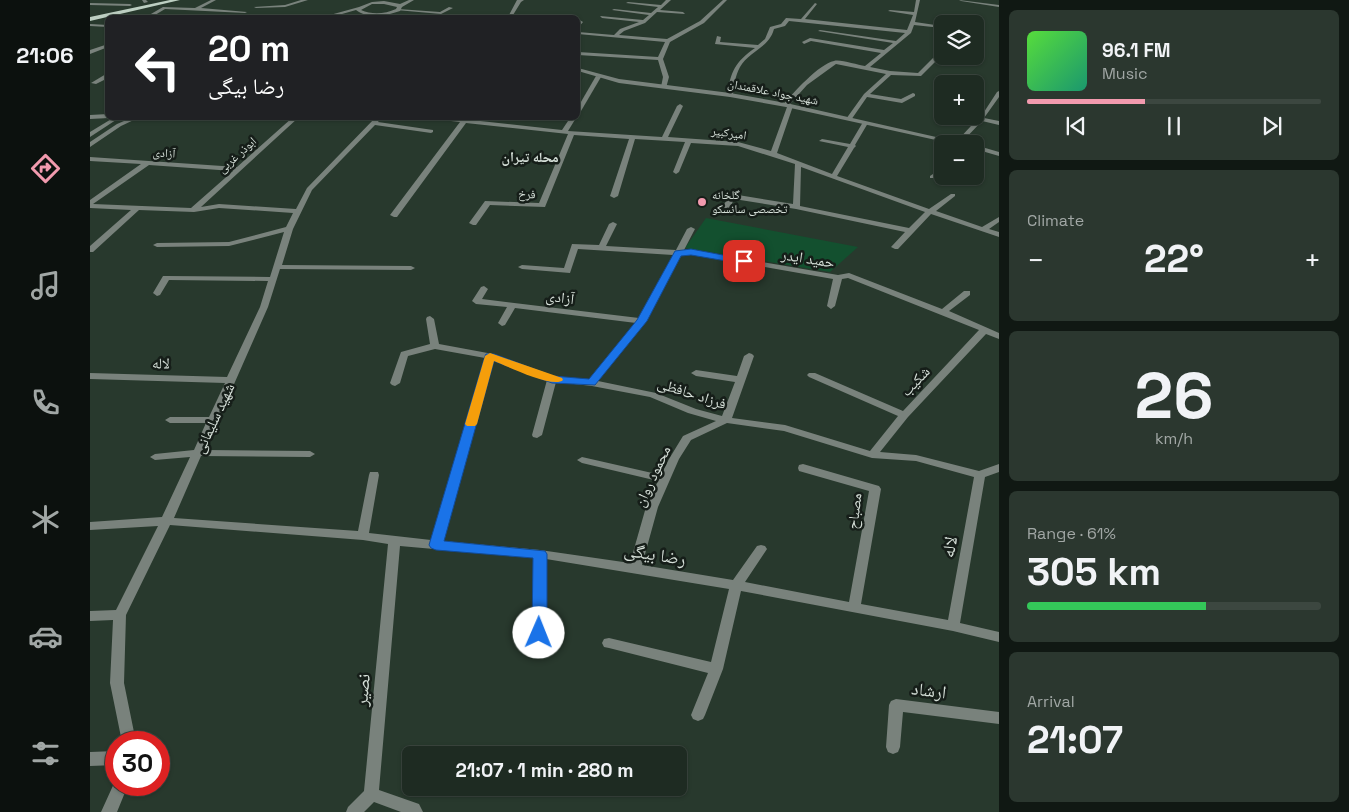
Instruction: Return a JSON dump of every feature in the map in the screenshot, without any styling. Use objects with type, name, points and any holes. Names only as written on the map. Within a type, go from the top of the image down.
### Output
[{"type":"main road","points":[[90,14],[152,0]]},
{"type":"main road","points":[[108,15],[177,0]]},
{"type":"main road","points":[[90,19],[105,16]]},
{"type":"street","points":[[196,10],[214,0]]},
{"type":"street","points":[[240,15],[270,0]]},
{"type":"street","points":[[256,7],[285,6],[306,0]]},
{"type":"street","points":[[374,0],[392,4],[406,0]]},
{"type":"street","points":[[398,9],[412,0]]},
{"type":"street","points":[[510,15],[519,1],[522,0]]},
{"type":"street","points":[[542,0],[547,0]]},
{"type":"street","points":[[614,37],[622,30],[643,22],[669,0]]},
{"type":"street","points":[[580,33],[668,41],[702,22],[725,0]]},
{"type":"street","points":[[866,68],[909,32],[916,14],[918,0]]},
{"type":"street","points":[[961,0],[999,6]]},
{"type":"street","points":[[969,7],[972,1]]},
{"type":"street","points":[[329,15],[358,8],[365,2],[386,3]]},
{"type":"street","points":[[628,3],[662,6]]},
{"type":"street","points":[[90,4],[130,5]]},
{"type":"street","points":[[392,4],[398,9]]},
{"type":"street","points":[[803,19],[814,4]]},
{"type":"street","points":[[150,15],[165,8],[245,12]]},
{"type":"street","points":[[358,8],[363,13]]},
{"type":"street","points":[[337,12],[375,14],[398,9],[441,13],[451,8]]},
{"type":"street","points":[[398,9],[398,15]]},
{"type":"street","points":[[614,10],[683,13]]},
{"type":"street","points":[[890,11],[916,14]]},
{"type":"street","points":[[602,17],[643,22]]},
{"type":"street","points":[[730,95],[736,68],[741,61],[760,47],[772,28],[783,25],[788,19],[803,19],[909,32]]},
{"type":"street","points":[[912,23],[934,26]]},
{"type":"street","points":[[90,25],[105,26]]},
{"type":"street","points":[[820,31],[896,42]]},
{"type":"street","points":[[720,37],[717,43],[760,47]]},
{"type":"street","points":[[804,43],[810,39],[844,47],[887,52]]},
{"type":"street","points":[[664,87],[666,77],[660,59],[668,41]]},
{"type":"street","points":[[90,52],[105,46]]},
{"type":"street","points":[[580,54],[660,59]]},
{"type":"street","points":[[773,154],[788,106],[805,84],[826,67],[835,62],[890,73],[920,75],[934,60]]},
{"type":"street","name":"شهید جواد علاقمندان","points":[[580,71],[598,77],[730,95],[934,137]]},
{"type":"street","points":[[849,119],[866,95],[890,73]]},
{"type":"street","points":[[94,84],[105,77]]},
{"type":"street","points":[[580,105],[598,77]]},
{"type":"street","points":[[580,93],[586,94]]},
{"type":"street","points":[[984,114],[999,93]]},
{"type":"street","points":[[866,95],[902,101],[913,95]]},
{"type":"street","points":[[664,139],[680,106]]},
{"type":"street","points":[[990,107],[999,109]]},
{"type":"street","points":[[90,117],[105,116]]},
{"type":"street","points":[[90,135],[113,120]]},
{"type":"street","points":[[90,145],[119,125],[130,120]]},
{"type":"street","name":"ابوذر غربی","points":[[194,210],[236,169],[293,120]]},
{"type":"street","points":[[376,120],[432,131]]},
{"type":"street","name":"شهید سلیمانی","points":[[127,731],[116,683],[120,615],[166,522],[264,307],[289,229],[309,189],[376,120]]},
{"type":"street","points":[[394,215],[464,120]]},
{"type":"street","name":"امیرکبیر","points":[[464,120],[572,133],[738,144],[773,154],[929,212],[999,235]]},
{"type":"street","points":[[564,132],[572,120]]},
{"type":"street","points":[[984,120],[999,123]]},
{"type":"street","points":[[834,177],[865,123]]},
{"type":"street","name":"فرخ","points":[[473,223],[488,203],[542,205],[572,133]]},
{"type":"street","points":[[614,196],[632,138]]},
{"type":"street","points":[[676,172],[689,140]]},
{"type":"street","points":[[822,141],[853,146]]},
{"type":"street","points":[[984,150],[999,154]]},
{"type":"street","name":"آزادی","points":[[90,159],[236,169]]},
{"type":"street","points":[[796,207],[798,163]]},
{"type":"street","points":[[90,204],[146,164]]},
{"type":"street","points":[[873,202],[877,193]]},
{"type":"street","points":[[894,247],[929,212],[953,195]]},
{"type":"street","points":[[728,206],[732,196],[796,207],[910,231]]},
{"type":"street","points":[[90,204],[194,210],[219,206],[298,211]]},
{"type":"street","points":[[90,250],[137,208]]},
{"type":"street","points":[[982,230],[999,219]]},
{"type":"street","points":[[602,247],[612,224]]},
{"type":"street","points":[[157,245],[230,244],[289,229]]},
{"type":"street","points":[[592,383],[642,321],[691,229]]},
{"type":"street","name":"حمید ایدر","points":[[522,267],[567,271],[575,246],[678,253],[691,252],[838,277],[848,275],[999,336]]},
{"type":"street","points":[[277,267],[411,268]]},
{"type":"street","points":[[830,306],[838,277]]},
{"type":"street","points":[[157,293],[166,278],[273,279]]},
{"type":"street","name":"آزادی","points":[[484,289],[476,301],[642,321]]},
{"type":"street","points":[[943,312],[966,293]]},
{"type":"street","points":[[502,323],[513,305]]},
{"type":"street","points":[[430,319],[435,346]]},
{"type":"street","name":"شکیب","points":[[872,455],[904,415],[984,330]]},
{"type":"street","name":"فرزاد حافظی","points":[[395,383],[404,354],[435,346],[490,356],[552,380],[592,383],[653,395],[692,411],[726,420],[784,428],[872,455],[916,458],[980,475]]},
{"type":"street","points":[[436,545],[490,356]]},
{"type":"street","points":[[726,420],[749,356]]},
{"type":"street","points":[[696,373],[741,380]]},
{"type":"street","points":[[812,375],[904,415]]},
{"type":"street","name":"لاله","points":[[90,376],[231,380]]},
{"type":"street","points":[[537,435],[552,380]]},
{"type":"street","points":[[170,420],[213,420]]},
{"type":"street","name":"محمود روان","points":[[635,568],[652,507],[674,459],[687,438],[726,420]]},
{"type":"street","points":[[155,457],[198,452],[310,454]]},
{"type":"street","points":[[582,460],[664,479]]},
{"type":"street","name":"مصباح","points":[[803,468],[875,489],[854,608]]},
{"type":"street","points":[[980,475],[999,468]]},
{"type":"street","points":[[363,536],[374,474]]},
{"type":"street","name":"لاله","points":[[953,626],[980,475]]},
{"type":"street","name":"رضا بیگی","points":[[90,526],[166,522],[363,536],[394,541],[540,554],[736,585],[953,626],[999,637]]},
{"type":"street","name":"نصیر","points":[[372,794],[394,541]]},
{"type":"street","points":[[698,715],[716,669],[736,585],[761,549]]},
{"type":"street","points":[[539,633],[540,554]]},
{"type":"street","points":[[90,616],[120,615]]},
{"type":"street","points":[[608,643],[716,669]]},
{"type":"street","name":"ارشاد","points":[[893,747],[896,705],[999,718]]},
{"type":"street","points":[[90,759],[105,758]]},
{"type":"street","points":[[354,812],[372,794],[413,809],[415,812]]},
{"type":"street","points":[[109,812],[116,796]]},
{"type":"green space","points":[[706,218],[858,247],[830,272],[685,248]]},
{"type":"slow traffic","points":[[471,424],[490,356],[552,380],[558,380]]},
{"type":"place","name":"گلخانه تخصصی سانسکو","points":[[702,202]]},
{"type":"district","name":"محله تیران","points":[[530,157]]},
{"type":"route","points":[[539,633],[540,554],[436,545],[490,356],[552,380],[592,383],[642,321],[678,253],[691,252],[744,261]]}]
